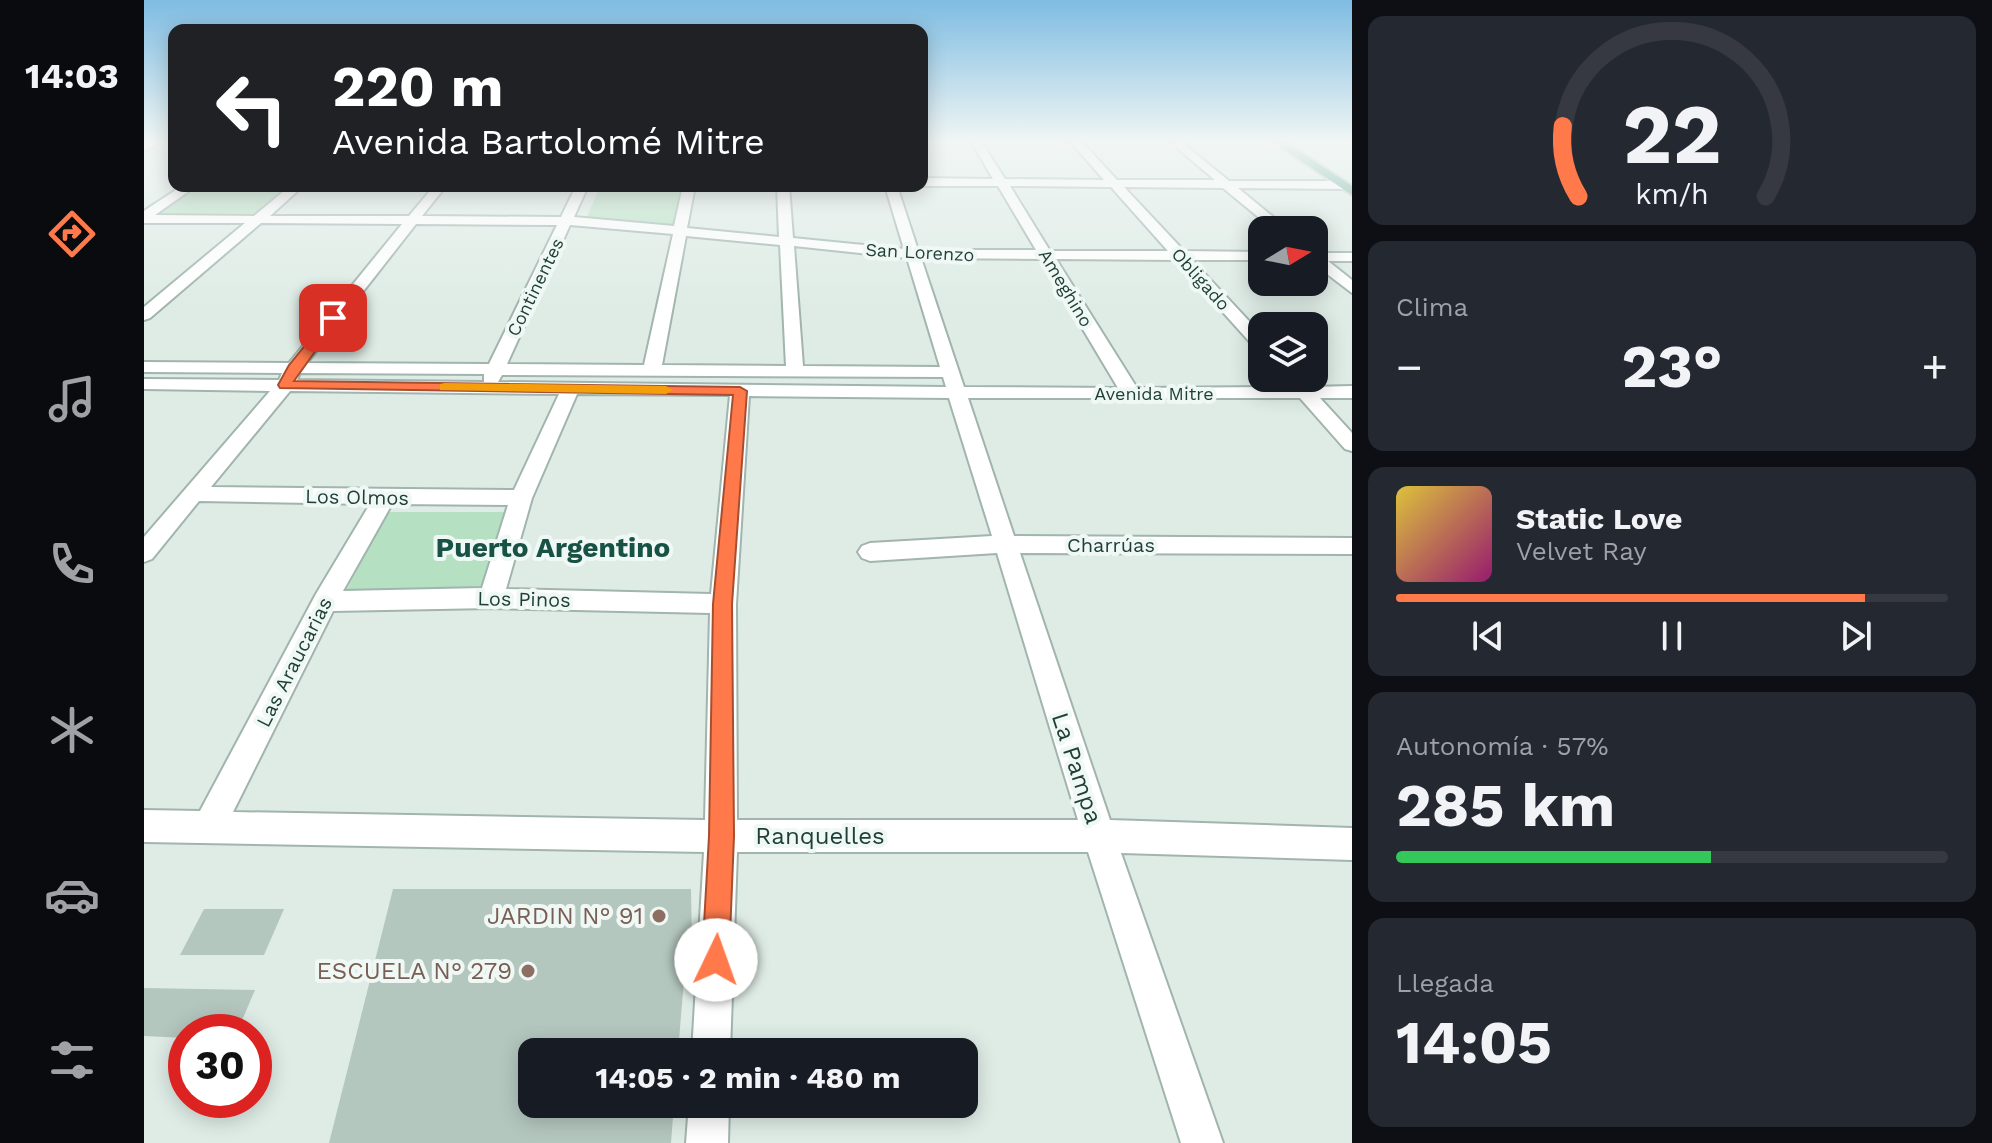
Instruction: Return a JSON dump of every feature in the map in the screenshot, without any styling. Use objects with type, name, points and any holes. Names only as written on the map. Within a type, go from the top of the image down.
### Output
[{"type":"street","points":[[144,218],[178,194]]},
{"type":"street","points":[[144,315],[287,194]]},
{"type":"street","points":[[145,551],[433,194]]},
{"type":"street","name":"Continentes","points":[[512,389],[523,347],[573,221],[580,194]]},
{"type":"street","name":"Continentes","points":[[487,387],[573,221],[591,194]]},
{"type":"street","points":[[652,370],[687,194]]},
{"type":"street","points":[[783,194],[795,371]]},
{"type":"street","points":[[879,194],[904,254]]},
{"type":"street","points":[[893,194],[904,254]]},
{"type":"street","name":"Ameghino","points":[[1008,194],[1131,394]]},
{"type":"street","name":"Obligado","points":[[1124,194],[1248,330]]},
{"type":"street","points":[[1239,194],[1265,216]]},
{"type":"street","name":"San Lorenzo","points":[[144,218],[573,221],[904,254],[1248,256]]},
{"type":"street","name":"La Pampa","points":[[904,254],[1006,544],[1099,836],[1202,1143]]},
{"type":"street","points":[[1328,257],[1352,257]]},
{"type":"street","points":[[1328,268],[1352,288]]},
{"type":"street","points":[[144,367],[512,389],[740,391],[947,379]]},
{"type":"street","points":[[144,384],[496,367],[795,371],[947,379]]},
{"type":"street","name":"Avenida Mitre","points":[[947,379],[1131,394],[1248,388]]},
{"type":"street","points":[[491,598],[521,498],[570,389]]},
{"type":"street","name":"Avenida Mitre","points":[[1328,389],[1352,392]]},
{"type":"street","points":[[712,1038],[721,836],[723,604],[740,391]]},
{"type":"street","points":[[1304,392],[1352,445]]},
{"type":"street","name":"Los Olmos","points":[[193,494],[521,498]]},
{"type":"street","name":"Las Araucarias","points":[[208,829],[325,601],[384,498]]},
{"type":"street","name":"Charrúas","points":[[870,552],[1006,544],[1352,546]]},
{"type":"street","name":"Los Pinos","points":[[325,601],[491,598],[723,604]]},
{"type":"street","name":"Ranquelles","points":[[144,826],[721,836],[1099,836],[1352,844]]},
{"type":"street","points":[[707,1143],[708,1118]]},
{"type":"green space","points":[[186,194],[282,194],[256,215],[156,215]]},
{"type":"green space","points":[[597,194],[682,194],[673,226],[587,217]]},
{"type":"green space","points":[[387,512],[512,512],[484,598],[343,597]]},
{"type":"building","name":"ESCUELA N° 279","points":[[393,889],[691,889],[692,944],[687,944],[679,1038],[518,1038],[518,1118],[673,1118],[671,1143],[329,1143]]},
{"type":"building","points":[[204,909],[284,909],[264,955],[180,955]]},
{"type":"building","points":[[144,988],[255,990],[245,1014],[168,1014],[168,1037],[144,1036]]},
{"type":"slow traffic","points":[[445,387],[666,390]]},
{"type":"place","name":"JARDIN N° 91","points":[[659,916]]},
{"type":"place","name":"ESCUELA N° 279","points":[[528,971]]},
{"type":"district","name":"Puerto Argentino","points":[[553,547]]},
{"type":"route","points":[[333,318],[294,368],[285,385],[740,391],[723,604],[721,836],[716,960]]}]
